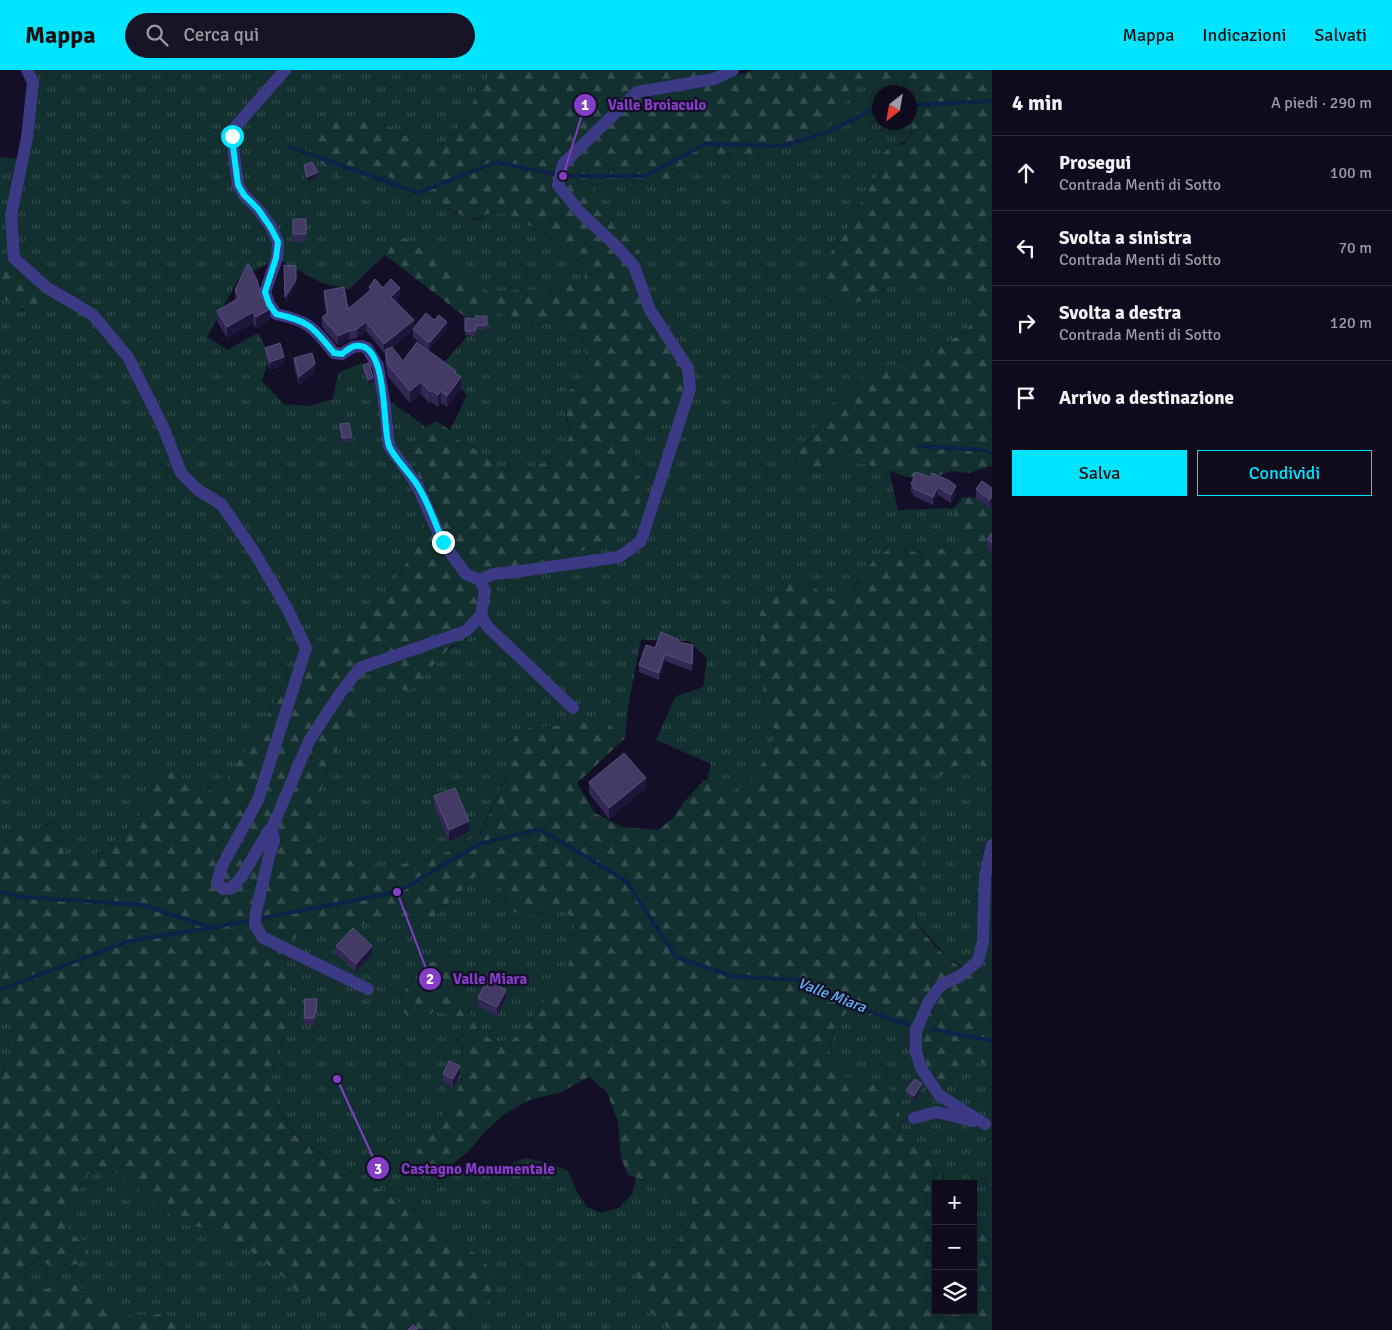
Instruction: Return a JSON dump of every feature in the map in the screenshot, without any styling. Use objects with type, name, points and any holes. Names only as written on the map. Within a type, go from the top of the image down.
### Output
[{"type":"street","points":[[27,70],[33,82],[26,138],[11,216],[14,258],[46,287],[93,315],[128,357],[164,429],[181,473],[198,490],[221,504],[253,550],[288,608],[306,648],[258,800],[222,866],[217,883],[223,889],[232,888],[242,876],[272,828],[309,741],[341,692],[360,668],[466,631],[481,615],[486,591],[480,580],[466,574],[443,542],[417,485],[389,446],[378,366],[367,348],[361,346],[353,347],[342,354],[334,353],[314,328],[296,318],[276,314],[269,304],[265,292],[276,258],[278,242],[258,209],[244,195],[238,185],[232,139],[236,126],[285,70]]},
{"type":"street","points":[[480,580],[493,574],[619,557],[641,540],[690,389],[688,368],[650,310],[634,266],[578,211],[558,185],[563,164],[637,92],[714,79],[733,70]]},
{"type":"street","points":[[481,615],[486,626],[572,708]]},
{"type":"street","points":[[272,828],[274,841],[255,918],[262,937],[368,989]]},
{"type":"street","points":[[989,1126],[939,1096],[921,1068],[916,1052],[916,1032],[928,1003],[941,985],[960,976],[978,961],[983,940],[985,876],[992,844]]},
{"type":"street","points":[[914,1118],[937,1112],[989,1126]]},
{"type":"green space","points":[[33,70],[492,70],[452,138],[436,147],[402,134],[383,123],[325,118],[341,176],[389,177],[454,212],[475,220],[497,213],[519,220],[543,234],[584,266],[585,279],[550,291],[517,290],[491,293],[475,283],[459,267],[404,238],[392,239],[385,255],[349,289],[322,283],[277,259],[239,278],[207,337],[227,350],[258,333],[270,355],[262,381],[284,404],[309,406],[333,399],[338,373],[362,363],[387,399],[426,427],[417,438],[428,517],[418,542],[383,600],[358,623],[330,637],[278,696],[219,792],[208,790],[193,783],[153,775],[149,799],[137,819],[107,848],[88,857],[65,858],[61,840],[53,820],[29,835],[0,834],[0,297],[24,312],[20,279],[0,263],[0,157],[24,160]]},
{"type":"green space","points":[[492,70],[725,70],[738,75],[754,70],[992,70],[992,467],[969,473],[950,471],[933,478],[907,477],[889,470],[844,459],[835,471],[822,472],[797,468],[794,457],[808,440],[829,406],[853,387],[867,371],[892,365],[915,367],[936,349],[967,330],[979,309],[971,293],[951,283],[913,283],[889,286],[870,298],[846,306],[827,295],[819,279],[824,262],[845,233],[868,189],[884,167],[883,154],[890,147],[904,144],[912,133],[912,130],[917,130],[917,85],[892,85],[880,81],[857,83],[834,120],[821,136],[780,143],[761,153],[731,161],[712,155],[692,156],[678,173],[655,186],[637,179],[591,185],[593,202],[605,215],[633,236],[644,266],[645,288],[651,325],[693,365],[696,393],[685,410],[665,423],[643,433],[633,446],[634,461],[640,484],[640,496],[634,516],[607,542],[569,556],[509,569],[497,578],[483,602],[479,617],[469,638],[451,646],[409,692],[386,683],[372,671],[359,682],[353,692],[353,703],[357,720],[328,762],[320,796],[320,844],[343,859],[383,867],[421,861],[449,851],[480,835],[508,773],[508,752],[519,731],[596,718],[606,722],[625,738],[577,783],[595,813],[622,827],[658,830],[674,817],[685,801],[704,780],[707,780],[721,794],[743,788],[764,761],[774,752],[775,731],[764,706],[758,648],[762,632],[760,614],[766,597],[785,579],[806,582],[830,599],[849,597],[876,556],[898,546],[917,553],[939,550],[959,540],[954,508],[963,497],[978,498],[992,504],[992,787],[987,784],[979,756],[970,757],[943,775],[926,774],[919,779],[918,801],[922,861],[916,922],[927,937],[956,964],[974,973],[992,970],[992,1069],[975,1060],[962,1073],[957,1086],[937,1080],[915,1061],[898,1022],[882,1014],[864,1016],[847,1012],[835,1026],[829,1052],[846,1077],[873,1084],[887,1083],[899,1107],[901,1136],[932,1163],[939,1180],[932,1180],[932,1315],[977,1315],[977,1215],[992,1228],[992,1330],[670,1330],[645,1304],[636,1268],[646,1261],[663,1260],[680,1240],[693,1216],[691,1199],[683,1190],[668,1188],[628,1175],[621,1158],[618,1122],[607,1092],[589,1077],[561,1092],[529,1100],[503,1115],[469,1151],[452,1164],[429,1167],[414,1166],[417,1151],[429,1138],[468,1070],[463,1052],[462,1028],[456,1015],[435,1011],[420,1021],[407,1016],[400,1007],[402,994],[427,963],[444,959],[451,968],[454,991],[472,1016],[478,1030],[493,1041],[511,1041],[521,1032],[567,970],[576,933],[572,918],[561,908],[548,907],[532,916],[523,916],[507,908],[504,893],[495,879],[475,877],[434,917],[412,918],[392,914],[376,921],[335,932],[315,933],[294,938],[283,953],[289,976],[288,1017],[283,1041],[269,1085],[281,1112],[295,1135],[402,1204],[425,1214],[439,1227],[485,1261],[491,1280],[491,1296],[463,1328],[441,1330],[369,1330],[362,1328],[326,1307],[302,1297],[279,1273],[250,1251],[203,1228],[183,1224],[159,1207],[129,1180],[108,1169],[91,1170],[70,1208],[68,1234],[83,1239],[89,1255],[75,1264],[63,1267],[36,1259],[24,1270],[31,1294],[68,1282],[89,1291],[104,1305],[126,1316],[162,1314],[181,1319],[188,1330],[0,1330],[0,1076],[15,1049],[20,1027],[0,1004],[0,834],[23,835],[34,833],[54,820],[65,858],[88,857],[107,848],[137,819],[149,799],[153,775],[163,768],[208,790],[219,792],[298,666],[330,637],[358,623],[383,600],[418,542],[428,517],[414,455],[417,438],[426,427],[436,421],[450,430],[455,438],[486,455],[498,467],[520,472],[543,463],[561,452],[571,434],[562,397],[571,389],[586,384],[588,364],[582,337],[572,325],[556,322],[534,324],[509,318],[488,308],[480,322],[469,320],[385,255],[392,239],[404,238],[459,267],[475,283],[491,293],[517,290],[550,291],[585,279],[584,266],[544,235],[510,216],[490,213],[476,218],[465,217],[389,177],[341,176],[325,168],[317,154],[317,133],[325,118],[383,123],[402,134],[436,147],[452,138]]},
{"type":"green space","points":[[876,79],[894,85],[872,85],[872,130],[911,130],[907,139],[898,145],[890,147],[884,167],[868,189],[845,233],[824,262],[870,298],[889,286],[913,283],[951,283],[971,293],[979,309],[967,330],[936,349],[915,367],[892,365],[867,371],[853,387],[829,406],[808,440],[794,457],[797,468],[822,472],[835,471],[844,459],[889,470],[898,510],[954,508],[960,540],[939,550],[917,553],[898,546],[860,580],[849,597],[830,599],[806,582],[760,614],[762,632],[758,648],[759,665],[763,683],[764,706],[775,731],[774,753],[764,761],[743,788],[721,794],[707,780],[711,764],[656,740],[675,697],[703,687],[707,658],[689,641],[641,640],[628,707],[625,738],[606,722],[596,718],[556,726],[530,728],[508,752],[508,773],[479,835],[448,851],[421,861],[383,867],[343,859],[320,844],[320,796],[328,762],[347,735],[352,694],[358,681],[372,671],[386,683],[425,675],[444,653],[469,638],[483,602],[497,578],[509,569],[569,556],[607,542],[640,484],[634,461],[633,446],[643,433],[665,423],[668,343],[651,325],[650,313],[605,215],[593,202],[591,185],[637,179],[655,186],[678,173],[692,156],[712,155],[731,161],[761,153],[780,143],[821,136],[857,83]]},
{"type":"green space","points":[[0,263],[20,279],[46,295],[42,307],[35,310],[20,309],[0,297]]},
{"type":"green space","points":[[488,308],[509,318],[534,324],[556,322],[572,325],[582,337],[588,364],[586,384],[571,389],[565,414],[571,434],[561,452],[543,463],[520,472],[498,467],[486,455],[455,438],[450,430],[467,395],[440,367],[480,322]]},
{"type":"green space","points":[[979,756],[987,783],[992,787],[992,970],[974,973],[948,958],[916,922],[922,861],[918,801],[919,779],[926,773],[943,775],[970,757]]},
{"type":"green space","points":[[475,877],[495,879],[504,893],[507,908],[538,915],[548,907],[561,908],[572,918],[576,933],[567,970],[521,1032],[511,1041],[493,1041],[478,1030],[472,1016],[454,991],[451,968],[427,963],[402,994],[400,1007],[407,1016],[420,1021],[435,1011],[456,1015],[462,1028],[463,1052],[468,1070],[429,1138],[417,1151],[429,1167],[452,1164],[467,1174],[485,1168],[508,1165],[525,1158],[552,1164],[568,1171],[577,1192],[587,1207],[601,1213],[619,1208],[632,1194],[636,1178],[668,1188],[683,1190],[690,1198],[693,1207],[693,1216],[686,1232],[663,1260],[646,1261],[652,1313],[664,1321],[670,1330],[441,1330],[463,1328],[491,1296],[485,1261],[439,1227],[425,1214],[402,1204],[311,1147],[295,1134],[281,1112],[269,1085],[283,1041],[289,976],[283,953],[294,938],[315,933],[335,932],[376,921],[392,914],[412,918],[434,917]]},
{"type":"green space","points":[[0,1004],[20,1026],[15,1049],[0,1076]]},
{"type":"green space","points":[[847,1012],[864,1016],[882,1014],[898,1021],[905,1036],[962,1073],[975,1060],[992,1069],[992,1228],[977,1215],[977,1180],[939,1180],[932,1163],[901,1136],[899,1107],[873,1084],[846,1077],[829,1052],[835,1026]]},
{"type":"green space","points":[[108,1169],[129,1180],[159,1207],[183,1224],[203,1228],[250,1251],[279,1273],[302,1297],[326,1307],[362,1328],[369,1330],[188,1330],[181,1319],[162,1314],[126,1316],[104,1305],[89,1291],[48,1290],[31,1295],[24,1270],[68,1234],[70,1208],[91,1170]]},
{"type":"building","points":[[312,162],[318,172],[307,177],[304,165]]},
{"type":"building","points":[[293,219],[306,219],[306,234],[293,234]]},
{"type":"building","points":[[248,263],[257,280],[261,296],[270,309],[256,317],[253,312],[227,327],[217,311],[239,298],[235,290]]},
{"type":"building","points":[[284,265],[296,266],[296,280],[285,297]]},
{"type":"building","points":[[375,279],[383,288],[391,279],[400,288],[391,297],[414,320],[384,344],[366,322],[357,329],[338,336],[322,317],[328,313],[324,291],[344,287],[348,309],[372,289],[369,287]]},
{"type":"building","points":[[426,313],[434,320],[439,315],[447,322],[429,343],[413,329]]},
{"type":"building","points":[[475,316],[487,316],[487,325],[476,326],[475,331],[465,331],[465,318],[476,319]]},
{"type":"building","points":[[417,342],[456,371],[455,373],[461,377],[447,396],[441,391],[438,395],[431,390],[430,392],[421,382],[410,391],[388,365],[385,350],[392,347],[403,361]]},
{"type":"building","points":[[280,343],[284,357],[270,362],[265,348]]},
{"type":"building","points":[[312,353],[315,364],[299,377],[294,358]]},
{"type":"building","points":[[369,363],[373,378],[368,380],[363,365]]},
{"type":"building","points":[[349,423],[352,437],[342,438],[340,424]]},
{"type":"building","points":[[916,472],[930,477],[932,473],[950,481],[956,486],[951,495],[938,487],[933,497],[913,488],[914,486],[911,484]]},
{"type":"building","points":[[982,481],[992,488],[990,500],[976,489]]},
{"type":"building","points":[[992,533],[992,543],[987,539]]},
{"type":"building","points":[[661,632],[679,640],[678,642],[693,645],[692,664],[665,654],[659,673],[639,665],[646,645],[655,648]]},
{"type":"building","points":[[624,753],[646,778],[609,808],[589,782]]},
{"type":"building","points":[[455,788],[469,821],[449,830],[434,796]]},
{"type":"building","points":[[353,928],[372,946],[356,964],[336,946]]},
{"type":"building","points":[[487,980],[506,990],[497,1007],[478,998]]},
{"type":"building","points":[[305,999],[317,999],[314,1018],[304,1018]]},
{"type":"building","points":[[449,1061],[460,1066],[453,1079],[443,1074]]},
{"type":"building","points":[[915,1079],[922,1084],[914,1096],[906,1090]]},
{"type":"building","points":[[413,1325],[418,1330],[408,1330]]},
{"type":"waterway","points":[[917,105],[992,101]]},
{"type":"waterway","points":[[290,147],[418,193],[496,162],[563,176],[645,176],[705,144],[784,146],[830,131],[872,110]]},
{"type":"waterway","points":[[919,446],[984,450],[992,453]]},
{"type":"waterway","name":"Valle Miara","points":[[0,989],[129,941],[210,928],[397,892],[479,844],[540,829],[627,882],[676,957],[732,976],[799,980],[881,1016],[909,1025]]},
{"type":"waterway","points":[[0,892],[22,897],[144,905],[208,927]]},
{"type":"waterway","name":"Valle Miara","points":[[932,1029],[992,1041]]},
{"type":"place","name":"Valle Broiaculo","points":[[563,176]]},
{"type":"place","name":"Valle Miara","points":[[397,892]]},
{"type":"place","name":"Castagno Monumentale","points":[[337,1079]]},
{"type":"route","points":[[232,136],[238,185],[244,195],[258,209],[278,242],[278,251],[265,292],[269,304],[276,314],[296,318],[314,328],[334,353],[342,354],[353,347],[361,346],[367,348],[378,366],[389,446],[417,485],[443,542]]}]
